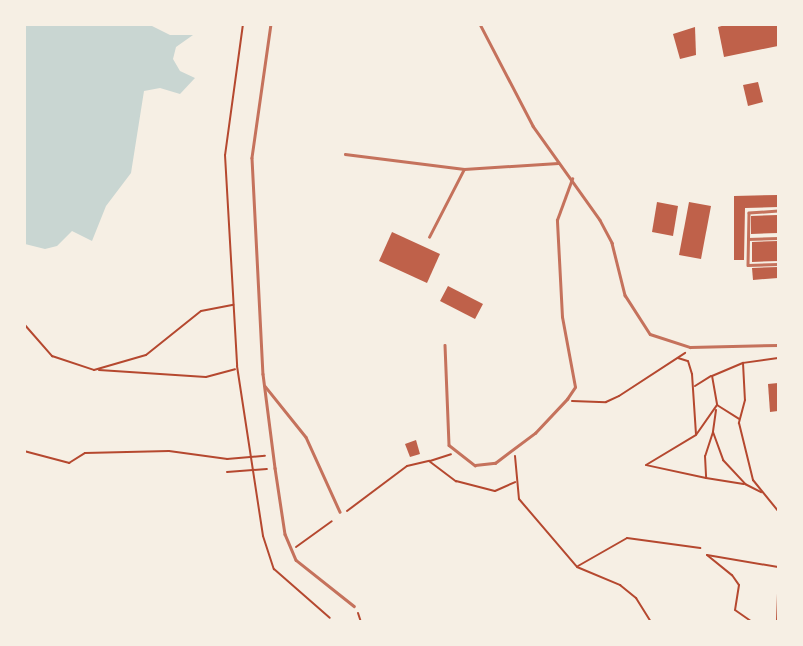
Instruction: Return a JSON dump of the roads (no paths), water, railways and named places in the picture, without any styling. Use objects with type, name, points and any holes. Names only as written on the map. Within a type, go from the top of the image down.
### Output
[{"type":"lane","points":[[271,24],[252,158],[265,386],[275,468],[296,560],[354,606]]},
{"type":"lane","points":[[480,24],[533,126],[572,179],[612,243],[625,295],[637,318],[650,334],[690,347],[779,345]]},
{"type":"lane","points":[[345,154],[464,169],[558,163]]},
{"type":"lane","points":[[429,237],[464,169]]},
{"type":"lane","points":[[445,345],[446,425],[454,453],[484,467],[514,448],[567,399],[575,387],[562,317],[557,220],[572,179]]},
{"type":"lane","points":[[779,211],[749,213],[748,265],[779,264]]},
{"type":"lane","points":[[748,239],[779,238]]},
{"type":"lane","points":[[265,386],[306,437],[342,513]]}]
